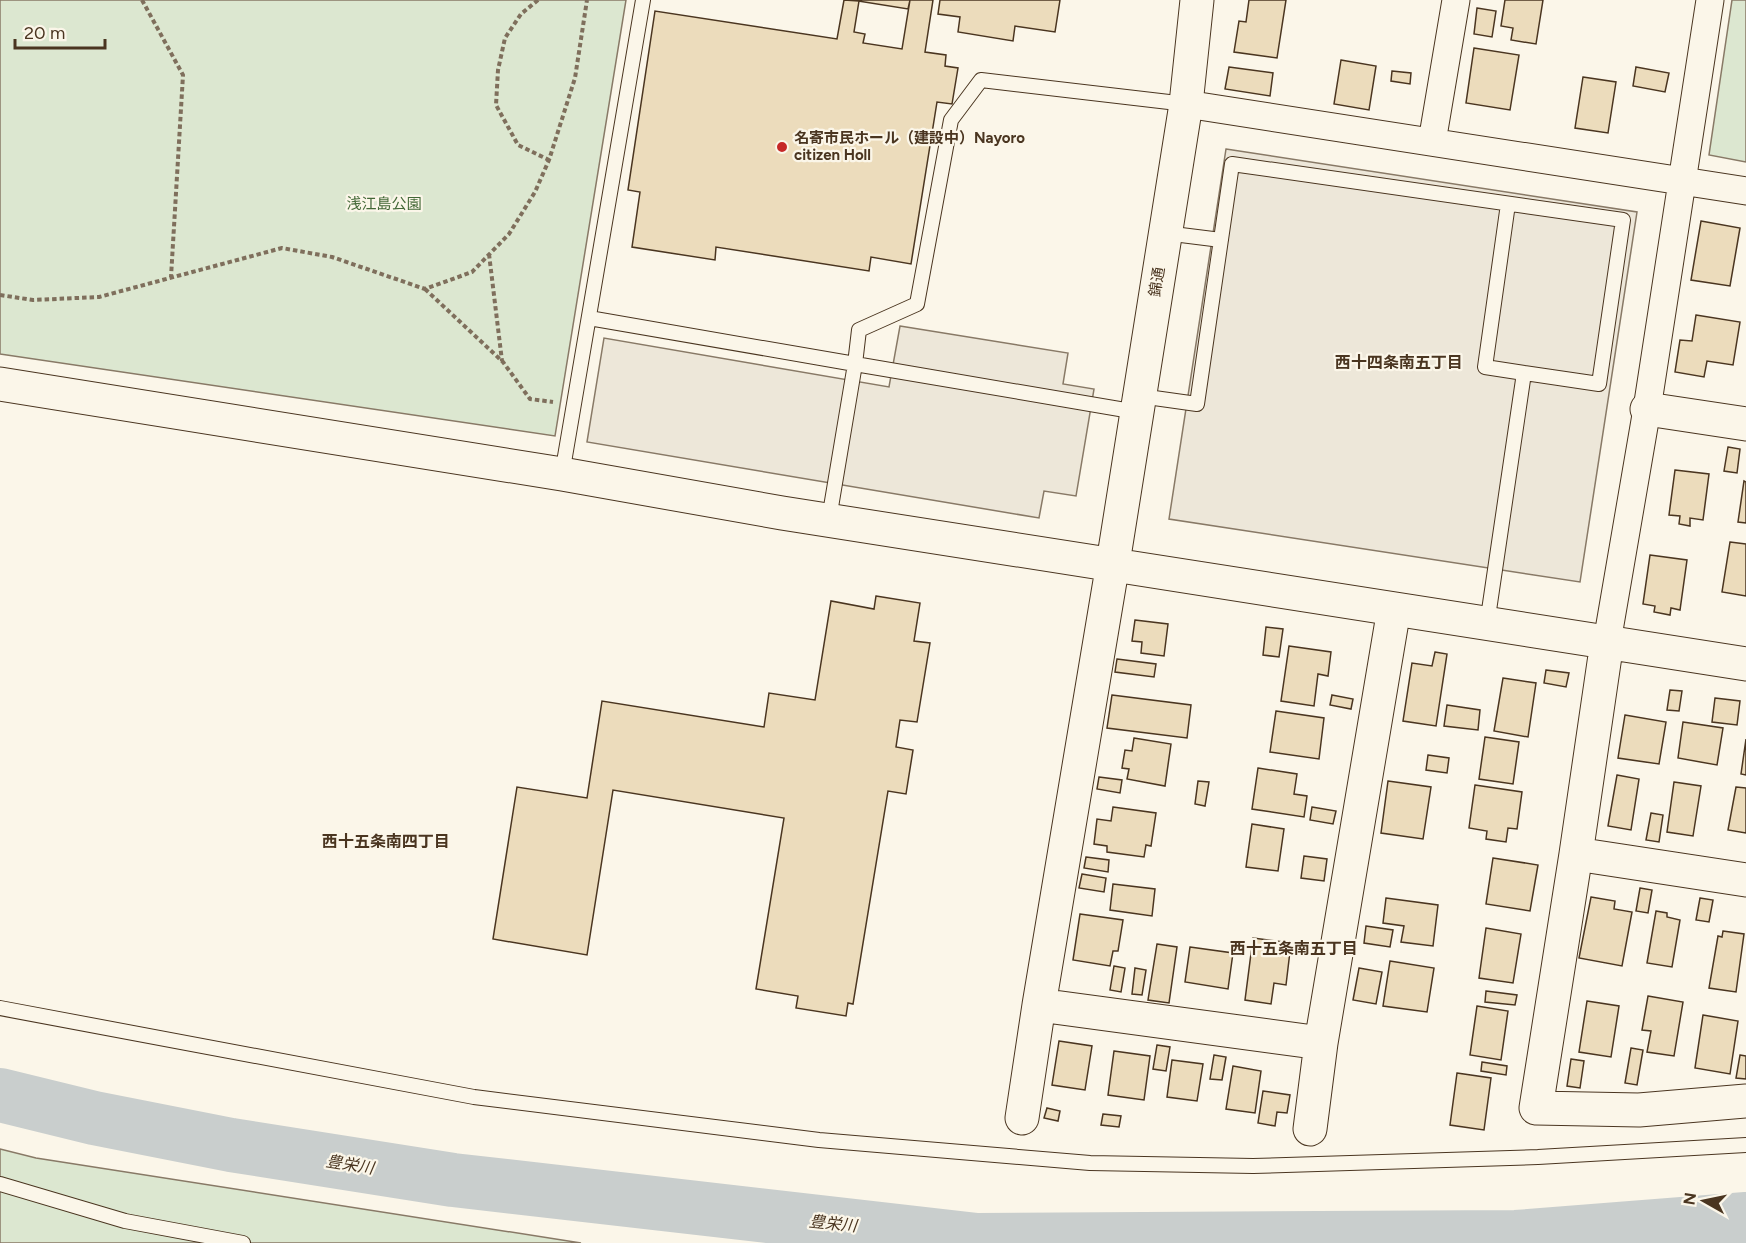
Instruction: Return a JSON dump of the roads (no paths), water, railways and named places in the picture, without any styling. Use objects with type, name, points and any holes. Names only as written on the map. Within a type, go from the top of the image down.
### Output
[{"type":"street","name":"錦通","points":[[1022,1118],[1186,104],[1197,0]]},
{"type":"street","points":[[1432,142],[1456,0]]},
{"type":"street","points":[[1710,0],[1647,409],[1607,642],[1536,1108],[1639,1110],[1746,1101]]},
{"type":"street","points":[[1186,104],[1746,191]]},
{"type":"street","points":[[0,384],[562,474],[782,513],[1113,563],[1746,664]]},
{"type":"street","points":[[1647,409],[1746,424]]},
{"type":"street","points":[[1310,1129],[1321,1043],[1394,609]]},
{"type":"street","points":[[1576,854],[1746,880]]},
{"type":"street","points":[[1040,1005],[1321,1043]]},
{"type":"lane","points":[[562,474],[643,0]]},
{"type":"lane","points":[[829,519],[859,330],[917,304],[951,120],[981,80],[1186,104]]},
{"type":"lane","points":[[589,318],[855,363],[1138,404],[1197,404],[1232,164],[1623,220],[1599,384],[1485,367],[1508,204]]},
{"type":"lane","points":[[1165,233],[1221,240]]},
{"type":"lane","points":[[1487,624],[1524,373]]},
{"type":"lane","points":[[0,1008],[474,1097],[819,1140],[1090,1163],[1253,1166],[1538,1157],[1746,1145]]},
{"type":"lane","points":[[0,1184],[125,1221],[243,1243]]},
{"type":"waterway","name":"豊栄川","points":[[0,1095],[94,1118],[231,1145],[453,1180],[977,1240],[1516,1237],[1746,1219]]},
{"type":"place","name":"名寄市民ホール（建設中）Nayoro citizen Holl","points":[[782,147]]},
{"type":"district","name":"西十四条南五丁目","points":[[1399,362]]},
{"type":"district","name":"西十五条南四丁目","points":[[386,841]]},
{"type":"district","name":"西十五条南五丁目","points":[[1294,948]]},
{"type":"park label","name":"浅江島公園","points":[[384,204]]}]
